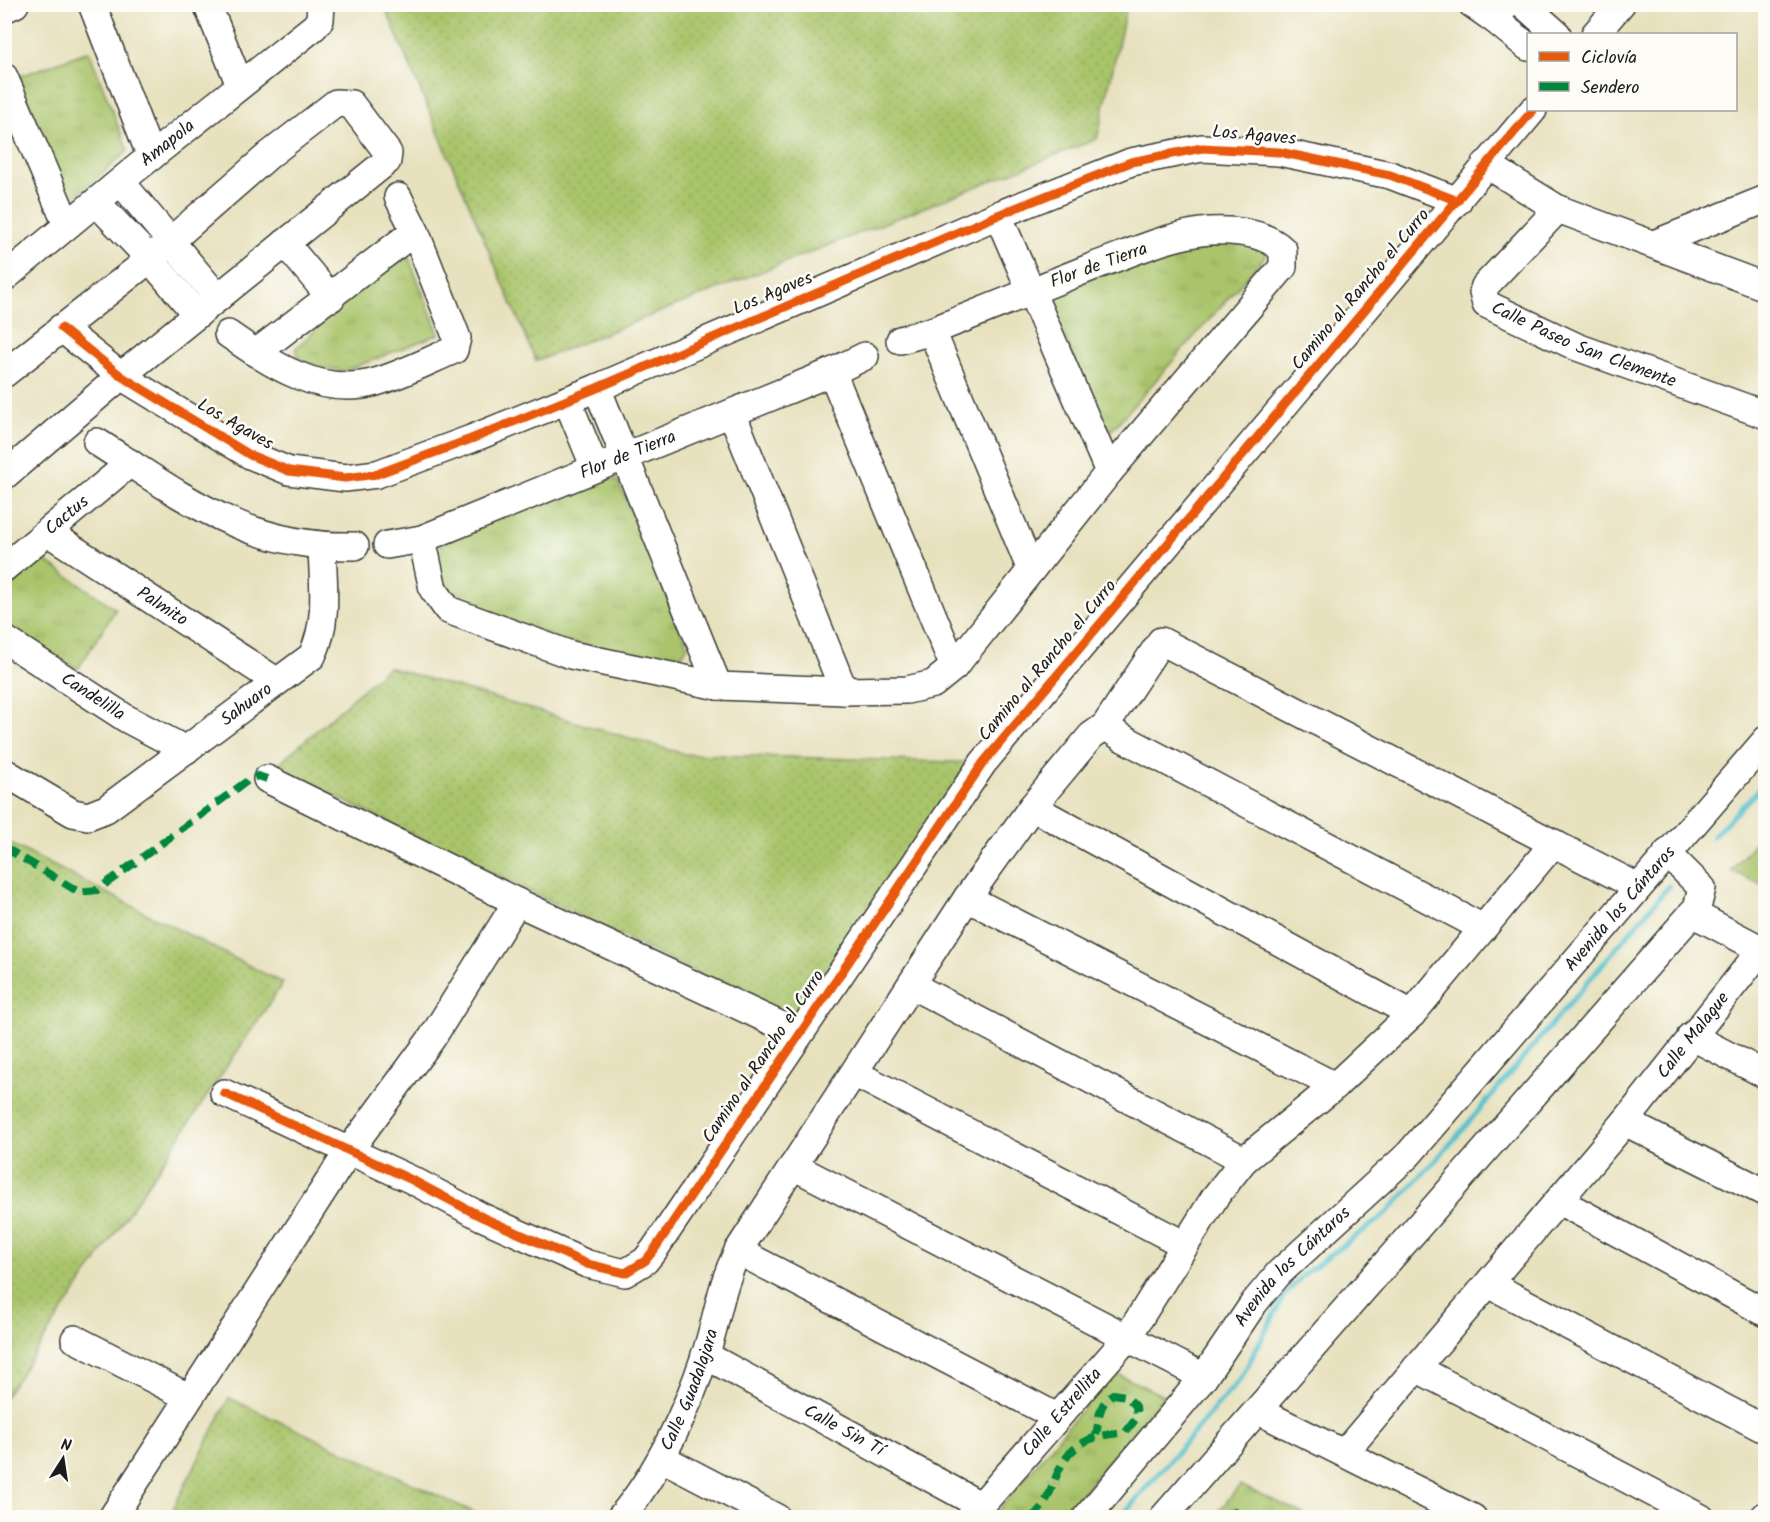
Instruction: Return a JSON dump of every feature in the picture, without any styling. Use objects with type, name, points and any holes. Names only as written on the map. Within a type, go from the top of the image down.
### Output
[{"type":"street","points":[[4,9],[15,4]]},
{"type":"street","points":[[92,4],[151,157]]},
{"type":"street","points":[[207,4],[240,84]]},
{"type":"street","name":"Amapola","points":[[4,278],[240,84],[314,27],[320,20],[321,4]]},
{"type":"street","points":[[1472,4],[1501,12],[1527,46]]},
{"type":"street","points":[[1522,4],[1556,33]]},
{"type":"street","points":[[1596,33],[1621,4]]},
{"type":"street","points":[[4,77],[67,225]]},
{"type":"street","points":[[4,374],[160,251],[270,155],[336,103],[342,101],[351,104],[388,153],[388,159],[122,376],[4,476]]},
{"type":"street","name":"Camino al Rancho el Curro","points":[[348,1152],[412,1180],[482,1217],[587,1264],[617,1273],[634,1269],[654,1250],[983,763],[1532,111]]},
{"type":"street","name":"Los Agaves","points":[[61,328],[122,376],[250,455],[289,471],[316,477],[345,478],[377,474],[597,388],[998,215],[1131,162],[1202,148],[1279,152],[1390,175],[1458,201]]},
{"type":"street","points":[[1486,164],[1558,209],[1766,287]]},
{"type":"street","points":[[121,182],[197,315]]},
{"type":"street","points":[[228,334],[256,353],[312,381],[354,386],[377,382],[454,350],[457,339],[415,231],[398,197]]},
{"type":"street","points":[[1654,244],[1766,199]]},
{"type":"street","points":[[96,202],[218,298]]},
{"type":"street","name":"Calle Paseo San Clemente","points":[[1558,209],[1485,286],[1483,292],[1486,304],[1577,346],[1766,415]]},
{"type":"street","points":[[422,539],[433,589],[448,610],[571,655],[718,686],[844,691],[907,690],[933,684],[954,667],[1109,472],[998,215]]},
{"type":"street","points":[[256,353],[331,298],[415,231]]},
{"type":"street","name":"Flor de Tierra","points":[[900,340],[932,331],[1178,237],[1210,231],[1244,232],[1264,237],[1283,250],[1283,267],[1109,472]]},
{"type":"street","points":[[285,243],[331,298]]},
{"type":"street","points":[[932,331],[1031,570]]},
{"type":"street","name":"Flor de Tierra","points":[[387,545],[422,539],[832,372],[865,356]]},
{"type":"street","points":[[832,372],[954,667]]},
{"type":"street","points":[[597,388],[718,686]]},
{"type":"street","points":[[567,400],[595,468]]},
{"type":"street","points":[[732,413],[844,691]]},
{"type":"street","points":[[97,442],[205,510],[247,530],[289,543],[322,547],[355,546]]},
{"type":"street","name":"Cactus","points":[[4,568],[130,463]]},
{"type":"street","name":"Palmito","points":[[49,532],[276,681]]},
{"type":"street","name":"Sahuaro","points":[[4,772],[60,807],[88,816],[106,809],[312,656],[320,638],[324,617],[322,547]]},
{"type":"street","name":"Candelilla","points":[[4,639],[127,719],[186,750]]},
{"type":"street","name":"Calle Guadalajara","points":[[620,1518],[662,1458],[705,1355],[719,1298],[738,1251],[856,1074],[967,898],[1032,807],[1091,736],[1105,726],[1161,641],[1554,843]]},
{"type":"street","points":[[1105,726],[1132,743],[1483,928]]},
{"type":"street","points":[[1667,853],[1766,740]]},
{"type":"street","points":[[267,779],[517,903],[799,1034]]},
{"type":"street","points":[[1032,807],[1412,1014]]},
{"type":"street","points":[[1554,843],[1638,887]]},
{"type":"street","name":"Calle Estrellita","points":[[975,1511],[1127,1338],[1215,1197],[1244,1160],[1335,1086],[1412,1014],[1554,843]]},
{"type":"street","name":"Avenida los Cántaros","points":[[1086,1518],[1204,1377],[1254,1303],[1279,1273],[1408,1155],[1667,853],[1702,888],[1697,908],[1259,1411],[1162,1518]]},
{"type":"street","points":[[967,898],[1335,1086]]},
{"type":"street","points":[[112,1518],[348,1152],[432,1038],[517,903]]},
{"type":"street","points":[[1692,913],[1763,951]]},
{"type":"street","name":"Calle Malague","points":[[1345,1452],[1625,1122],[1691,1036],[1763,951]]},
{"type":"street","points":[[911,985],[1244,1160]]},
{"type":"street","points":[[1691,1036],[1766,1075]]},
{"type":"street","points":[[856,1074],[1185,1245]]},
{"type":"street","points":[[224,1093],[348,1152]]},
{"type":"street","points":[[1625,1122],[1766,1193]]},
{"type":"street","points":[[793,1166],[1204,1377]]},
{"type":"street","points":[[1558,1201],[1766,1313]]},
{"type":"street","points":[[738,1251],[1057,1417]]},
{"type":"street","points":[[1489,1284],[1766,1430]]},
{"type":"street","points":[[75,1339],[188,1397]]},
{"type":"street","name":"Calle Sin Tí","points":[[705,1355],[975,1511]]},
{"type":"street","points":[[1416,1368],[1701,1518]]},
{"type":"street","points":[[1259,1411],[1473,1518]]},
{"type":"street","points":[[662,1458],[777,1518]]},
{"type":"green space","points":[[384,5],[1127,5],[1097,139],[536,361]]},
{"type":"green space","points":[[89,51],[128,151],[74,198],[65,191],[18,77]]},
{"type":"green space","points":[[1211,240],[1262,243],[1267,254],[1112,430],[1101,427],[1051,302],[1059,292],[1157,252]]},
{"type":"green space","points":[[408,256],[439,334],[345,371],[316,368],[298,358],[296,348],[354,293]]},
{"type":"green space","points":[[601,475],[618,481],[688,647],[675,662],[566,641],[467,604],[440,589],[435,552],[443,543]]},
{"type":"green space","points":[[41,558],[116,609],[78,669],[5,627],[5,594]]},
{"type":"green space","points":[[388,667],[684,754],[983,763],[791,1019],[275,767]]},
{"type":"green space","points":[[1765,830],[1765,886],[1731,871]]},
{"type":"green space","points":[[5,841],[283,983],[5,1397]]},
{"type":"green space","points":[[1113,1372],[1164,1396],[1062,1517],[992,1518]]},
{"type":"green space","points":[[229,1398],[484,1517],[169,1517]]},
{"type":"green space","points":[[1240,1485],[1310,1517],[1214,1517]]},
{"type":"waterway","points":[[1713,836],[1766,782]]},
{"type":"waterway","points":[[1120,1518],[1241,1378],[1284,1296],[1303,1275],[1386,1214],[1452,1142],[1669,886]]},
{"type":"marked path","points":[[4,847],[79,892],[97,890],[250,779],[258,776],[267,779]]},
{"type":"marked path","points":[[1031,1518],[1045,1502],[1060,1469],[1073,1450],[1090,1439],[1126,1432],[1137,1417],[1136,1406],[1126,1396],[1113,1394],[1104,1403],[1096,1435]]},
{"type":"marked path","points":[[1232,1509],[1237,1518]]},
{"type":"cycle path","points":[[224,1093],[412,1180],[482,1217],[587,1264],[625,1273],[645,1261],[983,763],[1532,111]]},
{"type":"cycle path","points":[[61,328],[121,376],[250,455],[289,471],[345,478],[377,474],[471,439],[597,388],[998,215],[1131,162],[1202,148],[1279,152],[1390,175],[1458,201]]}]
